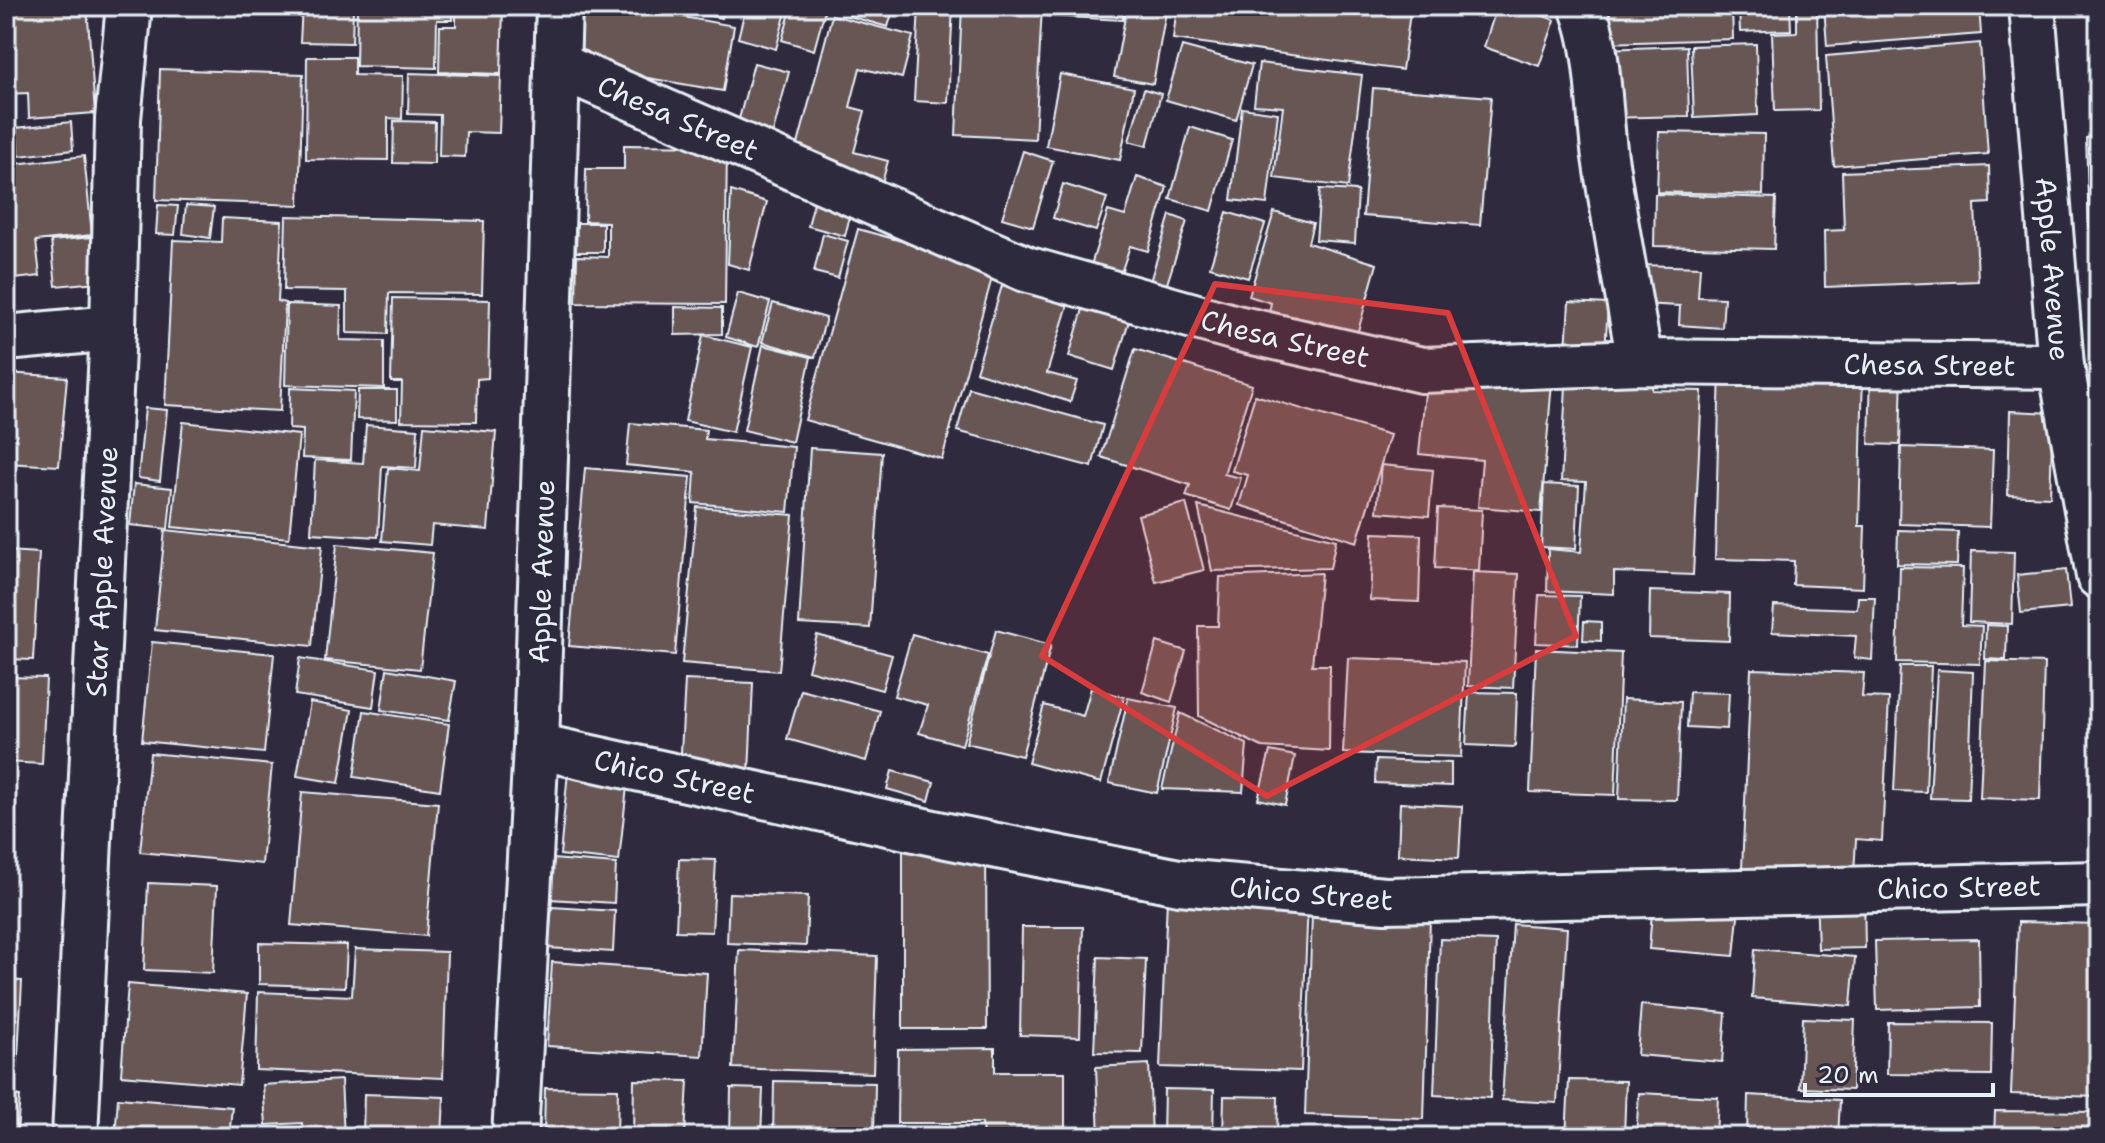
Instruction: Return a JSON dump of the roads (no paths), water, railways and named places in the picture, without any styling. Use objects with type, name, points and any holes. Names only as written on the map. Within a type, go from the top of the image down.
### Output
[{"type":"street","name":"Star Apple Avenue","points":[[75,1137],[113,328],[118,119],[129,6]]},
{"type":"street","name":"Apple Avenue","points":[[515,1137],[536,746],[559,6]]},
{"type":"street","points":[[1582,6],[1594,59],[1605,156],[1640,362]]},
{"type":"street","name":"Apple Avenue","points":[[2032,6],[2061,366],[2099,576]]},
{"type":"street","name":"Chesa Street","points":[[557,65],[1026,269],[1236,328],[1422,370],[1640,362],[2061,366]]},
{"type":"street","points":[[6,338],[113,328]]},
{"type":"street","name":"Chico Street","points":[[536,746],[931,833],[1179,882],[1385,900],[2099,884]]}]
